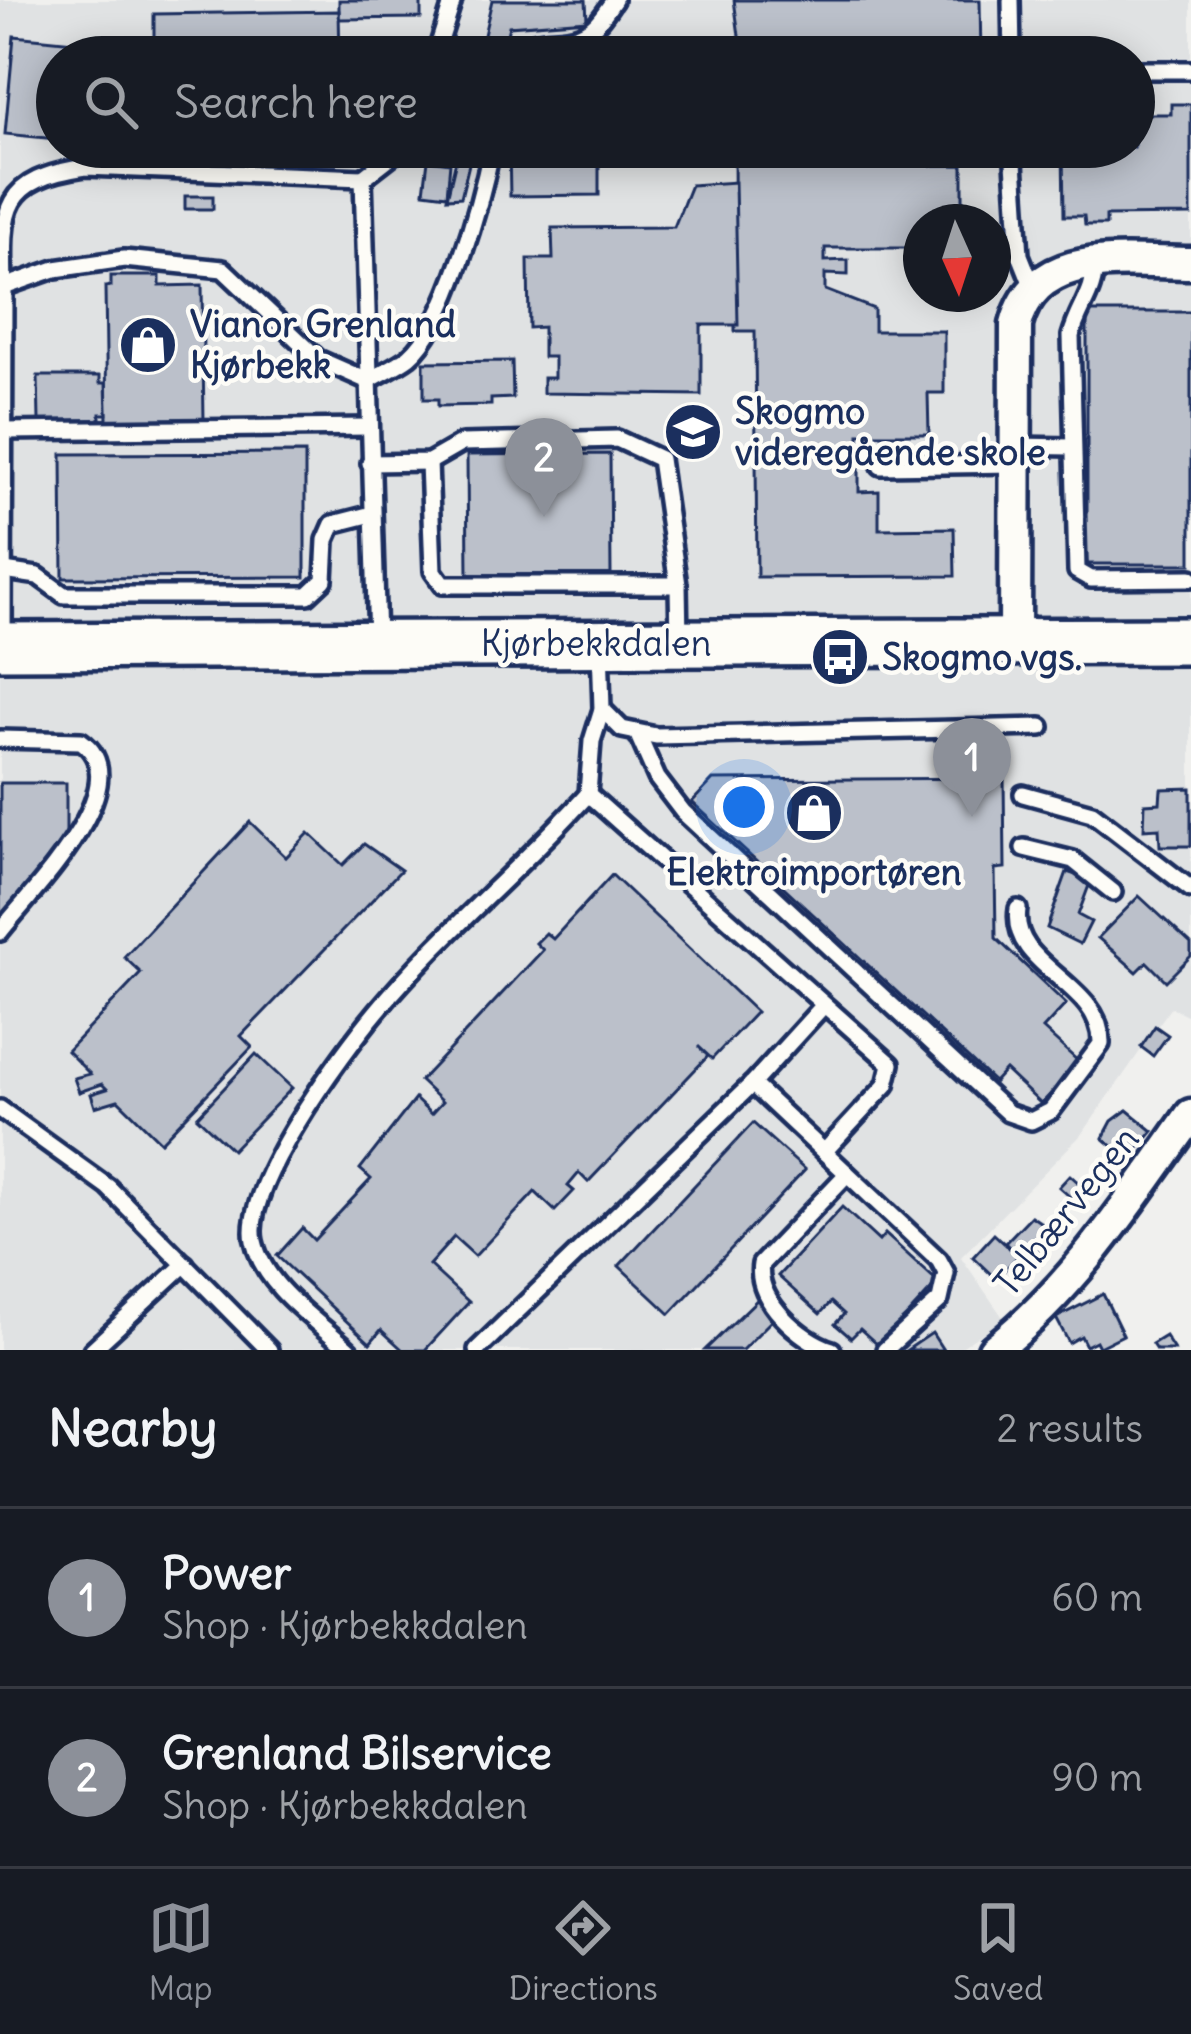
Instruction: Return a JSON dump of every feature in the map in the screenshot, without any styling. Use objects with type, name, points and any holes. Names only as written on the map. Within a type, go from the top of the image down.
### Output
[{"type":"street","points":[[1015,642],[1016,325],[1031,285],[1096,263],[1191,263]]},
{"type":"street","name":"Kjørbekkdalen","points":[[2,646],[1191,641]]},
{"type":"street","name":"Telbærvegen","points":[[1014,1344],[1108,1231],[1191,1115]]},
{"type":"lane","points":[[442,36],[453,0]]},
{"type":"lane","points":[[577,36],[594,27],[614,0]]},
{"type":"lane","points":[[1011,0],[1012,36]]},
{"type":"lane","points":[[1155,70],[1191,70]]},
{"type":"lane","points":[[2,646],[2,220],[13,193],[43,173],[79,168]]},
{"type":"lane","points":[[111,168],[363,178],[376,168]]},
{"type":"lane","points":[[368,381],[411,356],[435,322],[479,212],[488,168]]},
{"type":"lane","points":[[1014,168],[1020,256],[1031,285]]},
{"type":"lane","points":[[363,178],[377,644]]},
{"type":"lane","points":[[4,287],[55,269],[124,259],[224,269],[318,359],[368,381]]},
{"type":"lane","points":[[1096,263],[1095,288],[1078,313],[1071,335],[1077,571],[1091,578],[1191,578]]},
{"type":"lane","points":[[4,431],[369,427]]},
{"type":"lane","points":[[370,463],[429,462],[462,443],[617,439],[647,448],[660,459],[678,585],[679,643]]},
{"type":"lane","points":[[881,466],[1071,447]]},
{"type":"lane","points":[[429,462],[434,571],[443,585],[459,590],[678,585]]},
{"type":"lane","points":[[4,571],[38,577],[64,595],[308,595],[324,580],[326,540],[333,524],[372,514]]},
{"type":"lane","points":[[349,1350],[268,1276],[251,1228],[256,1199],[309,1107],[377,1011],[588,794],[592,741],[602,709],[601,643]]},
{"type":"lane","points":[[602,709],[622,730],[638,735],[1041,727]]},
{"type":"lane","points":[[638,735],[657,778],[683,812],[1008,1113],[1031,1121],[1051,1112],[1101,1044],[1101,1034],[1097,1018],[1078,994],[1023,943],[1015,928],[1018,909]]},
{"type":"lane","points":[[0,739],[81,742],[98,759],[100,776],[92,811],[0,932]]},
{"type":"lane","points":[[588,794],[891,1064],[886,1085],[824,1152]]},
{"type":"lane","points":[[1023,794],[1092,813],[1191,889]]},
{"type":"lane","points":[[1024,848],[1073,860],[1113,892]]},
{"type":"lane","points":[[477,1350],[752,1084],[823,1006]]},
{"type":"lane","points":[[752,1084],[946,1273],[940,1300],[885,1350]]},
{"type":"lane","points":[[0,1109],[108,1187],[269,1350]]},
{"type":"lane","points":[[832,1350],[817,1345],[773,1305],[759,1279],[761,1264],[847,1174]]},
{"type":"lane","points":[[92,1350],[184,1264]]},
{"type":"shaded area","points":[[0,0],[1191,0],[1191,1017],[1171,1007],[1083,1133],[961,1257],[1004,1319],[957,1350],[0,1350]]},
{"type":"building","points":[[339,0],[421,0],[421,18],[339,19]]},
{"type":"building","points":[[492,0],[586,0],[587,20],[509,26],[507,36],[484,36]]},
{"type":"building","points":[[734,0],[980,0],[981,36],[739,36]]},
{"type":"building","points":[[339,11],[340,36],[154,36],[154,14]]},
{"type":"building","points":[[14,36],[36,38],[36,137],[5,134]]},
{"type":"building","points":[[1171,104],[1191,104],[1191,215],[1106,216],[1106,225],[1085,225],[1084,216],[1064,216],[1063,168],[1155,168],[1155,114],[1171,114]]},
{"type":"building","points":[[427,168],[450,168],[447,195],[424,192]]},
{"type":"building","points":[[454,168],[468,168],[461,197],[447,198]]},
{"type":"building","points":[[509,168],[599,168],[599,195],[510,196]]},
{"type":"building","points":[[734,168],[963,168],[963,204],[903,204],[903,248],[825,248],[825,261],[848,260],[848,275],[825,274],[825,290],[874,309],[874,331],[944,331],[944,393],[928,393],[929,434],[859,434],[859,492],[879,491],[879,529],[954,528],[955,576],[757,577],[755,331],[735,331]]},
{"type":"building","points":[[735,182],[738,325],[701,325],[701,395],[543,393],[543,378],[554,378],[554,357],[543,357],[543,327],[529,328],[528,259],[553,259],[552,228],[674,227],[691,185]]},
{"type":"building","points":[[185,196],[213,196],[213,209],[185,209]]},
{"type":"building","points":[[111,276],[160,276],[160,286],[202,285],[204,421],[107,422],[105,287],[111,286]]},
{"type":"building","points":[[1087,312],[1191,312],[1191,564],[1087,564],[1081,515],[1087,511]]},
{"type":"building","points":[[512,361],[513,398],[491,399],[491,405],[438,406],[438,399],[424,399],[424,362]]},
{"type":"building","points":[[38,376],[100,376],[100,383],[106,383],[107,414],[100,414],[100,420],[39,421]]},
{"type":"building","points":[[305,453],[305,577],[63,578],[62,454]]},
{"type":"building","points":[[610,454],[611,576],[468,577],[467,455]]},
{"type":"building","points":[[1004,778],[1005,868],[995,869],[996,938],[1066,1004],[1043,1029],[1080,1063],[1041,1104],[1005,1070],[994,1082],[692,802],[713,780]]},
{"type":"building","points":[[0,783],[66,783],[66,837],[0,922]]},
{"type":"building","points":[[1191,788],[1191,846],[1160,846],[1159,828],[1144,829],[1145,804],[1160,803],[1161,789]]},
{"type":"building","points":[[250,822],[286,857],[309,833],[343,865],[364,844],[401,870],[241,1036],[252,1047],[161,1142],[118,1100],[95,1107],[91,1094],[107,1089],[102,1084],[79,1092],[74,1078],[90,1074],[67,1051],[141,973],[124,957]]},
{"type":"building","points":[[1067,872],[1091,880],[1078,915],[1091,922],[1080,944],[1047,928]]},
{"type":"building","points":[[612,875],[756,1012],[712,1059],[698,1046],[708,1056],[588,1182],[579,1173],[568,1186],[574,1191],[555,1211],[535,1192],[475,1256],[454,1237],[429,1265],[469,1302],[425,1350],[403,1350],[381,1330],[370,1343],[277,1256],[302,1228],[314,1240],[371,1179],[360,1169],[415,1099],[431,1114],[442,1102],[420,1081],[543,950],[536,943],[546,933],[553,939]]},
{"type":"building","points":[[1139,896],[1191,944],[1191,956],[1166,981],[1147,962],[1137,972],[1098,938]]},
{"type":"building","points":[[1155,1026],[1168,1035],[1153,1056],[1141,1047]]},
{"type":"building","points":[[256,1054],[292,1088],[232,1150],[197,1117]]},
{"type":"building","points":[[1127,1110],[1153,1131],[1129,1160],[1103,1138],[1112,1121]]},
{"type":"building","points":[[753,1123],[805,1170],[670,1314],[619,1266]]},
{"type":"building","points":[[1070,1175],[1090,1193],[1079,1205],[1059,1187]]},
{"type":"building","points":[[842,1207],[879,1241],[885,1234],[938,1282],[879,1346],[860,1329],[851,1338],[835,1324],[844,1314],[831,1302],[820,1314],[778,1276]]},
{"type":"building","points":[[1031,1216],[1061,1236],[1030,1267],[1005,1243]]},
{"type":"building","points":[[994,1234],[1018,1256],[996,1279],[973,1257]]},
{"type":"building","points":[[1103,1294],[1123,1335],[1099,1347],[1096,1341],[1086,1346],[1081,1336],[1069,1343],[1056,1318]]},
{"type":"building","points":[[759,1298],[776,1316],[742,1350],[705,1350]]},
{"type":"building","points":[[932,1333],[943,1350],[907,1350]]},
{"type":"building","points":[[1165,1336],[1174,1350],[1156,1350],[1152,1344]]},
{"type":"place","name":"Vianor Grenland Kjørbekk","points":[[148,345]]},
{"type":"place","name":"Skogmo videregående skole","points":[[693,432]]},
{"type":"place","name":"Grenland Bilservice","points":[[544,517]]},
{"type":"place","name":"Skogmo vgs.","points":[[840,657]]},
{"type":"place","name":"Elektroimportøren","points":[[814,813]]},
{"type":"place","name":"Power","points":[[972,817]]}]
